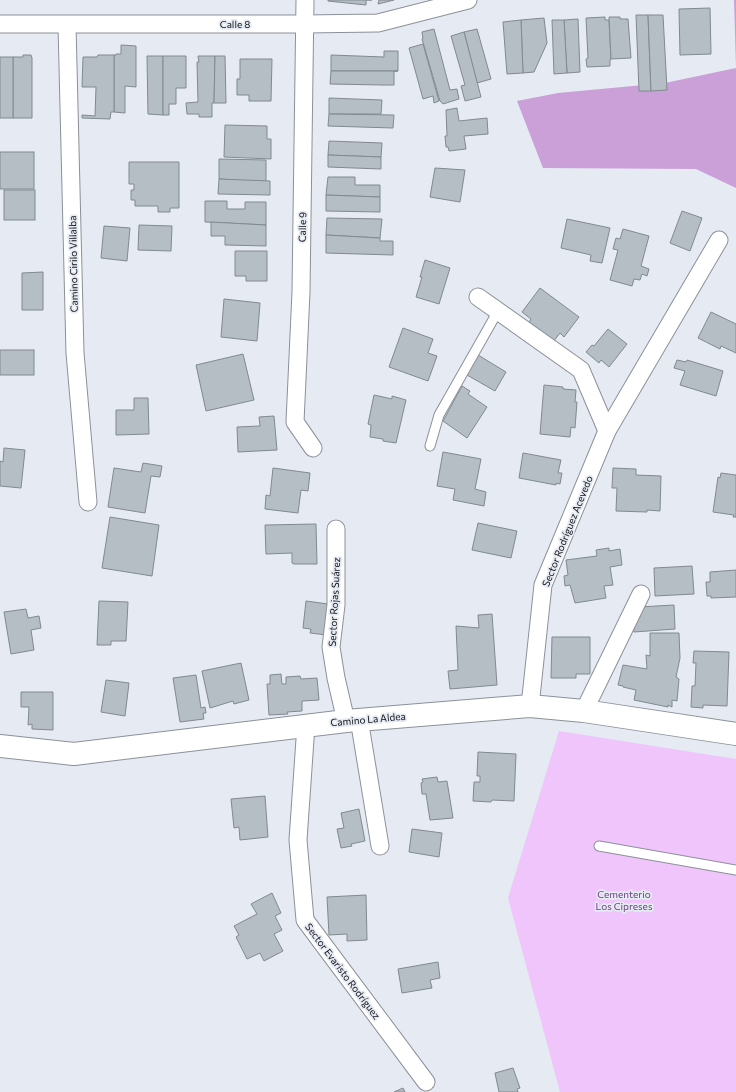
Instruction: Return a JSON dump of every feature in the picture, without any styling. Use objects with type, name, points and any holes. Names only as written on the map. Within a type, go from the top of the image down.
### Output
[{"type":"street","name":"Calle 9","points":[[306,0],[304,24],[301,284],[295,422],[313,448]]},
{"type":"street","name":"Calle 8","points":[[0,24],[378,23],[468,0]]},
{"type":"street","name":"Camino Cirilo Villalba","points":[[67,25],[75,353],[88,502]]},
{"type":"street","name":"Sector Rodríguez Acevedo","points":[[530,706],[544,585],[607,431],[719,240]]},
{"type":"street","points":[[478,297],[581,370],[607,431]]},
{"type":"street","name":"Sector Rojas Suárez","points":[[336,529],[336,605],[331,647],[336,678],[353,720],[380,846]]},
{"type":"street","points":[[584,711],[641,594]]},
{"type":"street","name":"Camino La Aldea","points":[[0,746],[74,754],[353,720],[530,706],[584,711],[736,734]]},
{"type":"street","name":"Sector Evaristo Rodríguez","points":[[306,726],[298,840],[305,920],[426,1082]]},
{"type":"lane","points":[[430,446],[439,415],[498,311]]},
{"type":"lane","points":[[599,846],[736,870]]},
{"type":"green space","name":"Cementerio Los Cipreses","points":[[559,731],[736,759],[736,1092],[560,1092],[508,898]]},
{"type":"shaded area","points":[[734,0],[736,0],[736,67]]},
{"type":"shaded area","points":[[736,68],[736,188],[696,169],[543,168],[517,101],[558,93],[665,83]]},
{"type":"building","points":[[366,0],[366,5],[328,1]]},
{"type":"building","points":[[379,0],[394,0],[378,4]]},
{"type":"building","points":[[710,8],[711,54],[680,55],[679,9]]},
{"type":"building","points":[[636,15],[648,15],[651,91],[639,91]]},
{"type":"building","points":[[648,15],[663,15],[667,90],[651,91]]},
{"type":"building","points":[[605,17],[605,20],[609,20],[610,66],[587,67],[586,18]]},
{"type":"building","points":[[609,17],[628,19],[631,58],[611,59]]},
{"type":"building","points":[[544,18],[547,43],[534,72],[523,73],[521,20]]},
{"type":"building","points":[[578,19],[580,72],[567,73],[564,20]]},
{"type":"building","points":[[521,20],[523,73],[507,74],[503,22]]},
{"type":"building","points":[[552,20],[564,20],[567,73],[554,74]]},
{"type":"building","points":[[434,29],[450,90],[457,89],[459,99],[443,104],[440,101],[422,39],[422,32]]},
{"type":"building","points":[[477,29],[491,79],[477,83],[464,32]]},
{"type":"building","points":[[464,32],[481,97],[465,101],[461,86],[465,85],[451,36]]},
{"type":"building","points":[[423,44],[439,101],[434,103],[433,96],[423,99],[409,48]]},
{"type":"building","points":[[121,45],[136,46],[136,87],[125,86],[125,113],[114,112],[114,55],[121,54]]},
{"type":"building","points":[[384,51],[398,51],[398,71],[331,71],[331,55],[384,57]]},
{"type":"building","points":[[23,55],[31,55],[32,58],[32,118],[13,118],[13,57],[23,57]]},
{"type":"building","points":[[98,55],[114,55],[114,112],[111,112],[110,119],[82,118],[82,115],[95,116],[96,87],[82,87],[83,57],[97,57]]},
{"type":"building","points":[[147,56],[163,56],[163,115],[148,114]]},
{"type":"building","points":[[163,56],[186,56],[186,88],[176,88],[176,104],[169,104],[169,115],[163,115]]},
{"type":"building","points":[[198,56],[215,56],[214,103],[212,103],[212,117],[199,117],[199,114],[187,114],[186,103],[198,102]]},
{"type":"building","points":[[215,56],[225,56],[226,103],[214,103]]},
{"type":"building","points":[[0,57],[13,57],[13,118],[0,118]]},
{"type":"building","points":[[240,59],[272,59],[271,101],[249,101],[249,95],[237,95],[237,79],[240,79]]},
{"type":"building","points":[[331,71],[394,71],[394,85],[330,84]]},
{"type":"building","points":[[329,98],[382,100],[381,114],[329,114]]},
{"type":"building","points":[[457,108],[459,121],[487,118],[488,134],[464,136],[466,149],[449,151],[448,147],[446,147],[445,136],[447,136],[446,110]]},
{"type":"building","points":[[329,114],[394,115],[393,128],[328,126]]},
{"type":"building","points":[[225,125],[267,126],[267,139],[271,139],[271,159],[224,157]]},
{"type":"building","points":[[329,141],[382,143],[381,157],[328,155]]},
{"type":"building","points":[[0,152],[34,152],[34,189],[0,189]]},
{"type":"building","points":[[328,155],[381,157],[381,169],[328,167]]},
{"type":"building","points":[[219,159],[266,160],[266,182],[219,179]]},
{"type":"building","points":[[129,162],[179,162],[179,208],[170,208],[170,212],[158,212],[158,206],[135,206],[135,200],[131,200],[131,190],[134,190],[134,184],[129,184]]},
{"type":"building","points":[[435,168],[465,170],[460,202],[430,197]]},
{"type":"building","points":[[328,177],[355,177],[355,185],[380,185],[380,197],[326,195]]},
{"type":"building","points":[[219,179],[270,181],[270,195],[218,194]]},
{"type":"building","points":[[4,190],[35,190],[35,220],[4,220]]},
{"type":"building","points":[[326,195],[380,197],[380,212],[326,211]]},
{"type":"building","points":[[205,201],[227,201],[227,209],[245,209],[245,202],[266,202],[266,225],[205,222]]},
{"type":"building","points":[[682,211],[702,218],[690,251],[670,243]]},
{"type":"building","points":[[327,218],[382,219],[380,238],[326,235]]},
{"type":"building","points":[[567,219],[610,228],[602,263],[590,261],[591,255],[561,248]]},
{"type":"building","points":[[211,222],[266,225],[266,246],[225,245],[225,236],[211,236]]},
{"type":"building","points":[[139,225],[172,226],[171,251],[138,250]]},
{"type":"building","points":[[104,226],[130,228],[127,261],[101,258]]},
{"type":"building","points":[[623,229],[649,236],[641,266],[649,269],[647,276],[642,274],[640,280],[634,279],[632,286],[610,280],[618,250],[613,249],[616,238],[620,239]]},
{"type":"building","points":[[326,235],[380,238],[380,241],[393,241],[393,255],[326,253]]},
{"type":"building","points":[[235,251],[267,251],[267,281],[246,281],[246,276],[235,276]]},
{"type":"building","points":[[425,260],[450,268],[439,304],[416,297]]},
{"type":"building","points":[[43,272],[43,310],[22,310],[22,273]]},
{"type":"building","points":[[540,288],[579,317],[564,337],[560,333],[553,342],[528,324],[531,319],[522,312]]},
{"type":"building","points":[[224,299],[260,303],[257,341],[221,337]]},
{"type":"building","points":[[711,312],[736,324],[736,353],[721,346],[720,349],[698,338]]},
{"type":"building","points":[[403,328],[433,339],[428,353],[437,356],[428,381],[389,367]]},
{"type":"building","points":[[608,329],[627,344],[609,367],[601,360],[599,363],[586,352],[592,345],[594,346]]},
{"type":"building","points":[[0,350],[34,350],[34,375],[0,375]]},
{"type":"building","points":[[243,354],[254,400],[206,411],[196,365]]},
{"type":"building","points":[[478,355],[506,372],[495,391],[467,375]]},
{"type":"building","points":[[677,360],[686,362],[687,360],[723,371],[716,396],[680,385],[685,371],[674,368]]},
{"type":"building","points":[[544,385],[576,390],[575,402],[577,402],[575,428],[571,427],[570,437],[540,434]]},
{"type":"building","points":[[462,386],[470,391],[468,394],[487,407],[467,438],[443,421]]},
{"type":"building","points":[[374,395],[392,399],[392,396],[406,400],[396,443],[370,437],[371,425],[368,424]]},
{"type":"building","points":[[134,398],[148,398],[149,434],[116,435],[116,410],[134,410]]},
{"type":"building","points":[[274,416],[277,450],[238,452],[237,427],[260,426],[259,417]]},
{"type":"building","points":[[4,448],[25,450],[21,488],[0,486],[0,461],[3,462]]},
{"type":"building","points":[[443,452],[481,459],[475,489],[486,492],[484,506],[453,500],[455,489],[437,486]]},
{"type":"building","points":[[523,453],[561,460],[558,473],[562,473],[560,484],[556,483],[556,485],[519,478]]},
{"type":"building","points":[[143,463],[162,466],[160,477],[151,476],[145,513],[108,507],[114,468],[141,472]]},
{"type":"building","points":[[273,468],[310,473],[308,491],[301,490],[298,513],[265,509],[266,495],[270,496]]},
{"type":"building","points":[[613,468],[636,469],[636,475],[661,476],[660,511],[616,511],[617,488],[612,488]]},
{"type":"building","points":[[721,473],[736,475],[736,517],[733,517],[734,515],[713,512],[718,477],[720,478]]},
{"type":"building","points":[[110,517],[159,525],[152,576],[102,568]]},
{"type":"building","points":[[478,523],[517,531],[511,558],[472,550]]},
{"type":"building","points":[[316,524],[317,564],[294,564],[292,563],[292,553],[266,554],[265,525]]},
{"type":"building","points":[[609,548],[609,551],[620,549],[622,565],[610,567],[613,585],[604,586],[606,598],[575,603],[570,585],[565,586],[564,576],[568,575],[566,560],[597,556],[596,550]]},
{"type":"building","points":[[692,566],[694,594],[655,596],[654,568]]},
{"type":"building","points":[[736,570],[736,597],[711,598],[711,596],[707,596],[706,582],[710,582],[710,572]]},
{"type":"building","points":[[99,601],[128,602],[126,641],[111,641],[111,645],[97,645]]},
{"type":"building","points":[[306,601],[328,604],[327,635],[310,633],[311,629],[303,628]]},
{"type":"building","points":[[674,605],[675,629],[634,632],[633,617],[640,617],[639,607]]},
{"type":"building","points":[[26,609],[28,618],[39,616],[41,628],[31,630],[34,650],[11,654],[4,612]]},
{"type":"building","points":[[492,614],[497,685],[450,689],[448,671],[458,670],[456,626],[479,628],[478,615]]},
{"type":"building","points":[[650,633],[679,633],[680,658],[676,677],[679,679],[677,701],[672,700],[672,707],[668,705],[668,707],[634,700],[636,690],[618,685],[623,665],[647,669],[646,655],[650,656]]},
{"type":"building","points":[[552,637],[590,637],[590,674],[576,674],[576,678],[551,678]]},
{"type":"building","points":[[694,651],[729,652],[727,706],[703,705],[703,708],[691,707],[692,686],[695,686],[696,663],[693,663]]},
{"type":"building","points":[[241,663],[249,700],[234,704],[233,701],[210,708],[202,671]]},
{"type":"building","points":[[281,674],[282,684],[286,684],[286,677],[300,676],[301,679],[317,678],[319,700],[302,701],[302,711],[287,712],[288,714],[269,715],[267,684],[270,684],[270,675]]},
{"type":"building","points":[[196,675],[201,708],[205,707],[206,713],[203,713],[204,719],[180,722],[173,678]]},
{"type":"building","points":[[106,680],[129,683],[125,716],[101,712]]},
{"type":"building","points":[[21,692],[53,692],[53,730],[32,729],[32,724],[28,725],[29,707],[21,707]]},
{"type":"building","points":[[478,752],[516,754],[514,801],[473,801],[474,782],[480,782],[480,776],[477,776]]},
{"type":"building","points":[[437,777],[438,782],[447,781],[453,818],[430,820],[426,794],[422,794],[421,783],[423,782],[422,779]]},
{"type":"building","points":[[265,796],[268,837],[240,840],[239,827],[234,828],[231,799]]},
{"type":"building","points":[[359,809],[365,841],[341,848],[337,829],[344,828],[341,813]]},
{"type":"building","points":[[412,829],[442,833],[439,857],[409,852]]},
{"type":"building","points":[[272,893],[281,913],[275,916],[282,930],[274,934],[283,951],[264,961],[260,953],[247,959],[236,937],[239,935],[234,926],[257,914],[251,904]]},
{"type":"building","points":[[366,895],[367,940],[347,941],[347,934],[329,935],[327,897]]},
{"type":"building","points":[[438,962],[440,978],[430,980],[432,988],[402,993],[398,969]]},
{"type":"building","points":[[513,1068],[520,1088],[517,1089],[518,1092],[499,1092],[495,1073]]},
{"type":"building","points":[[403,1088],[405,1092],[394,1092]]}]
